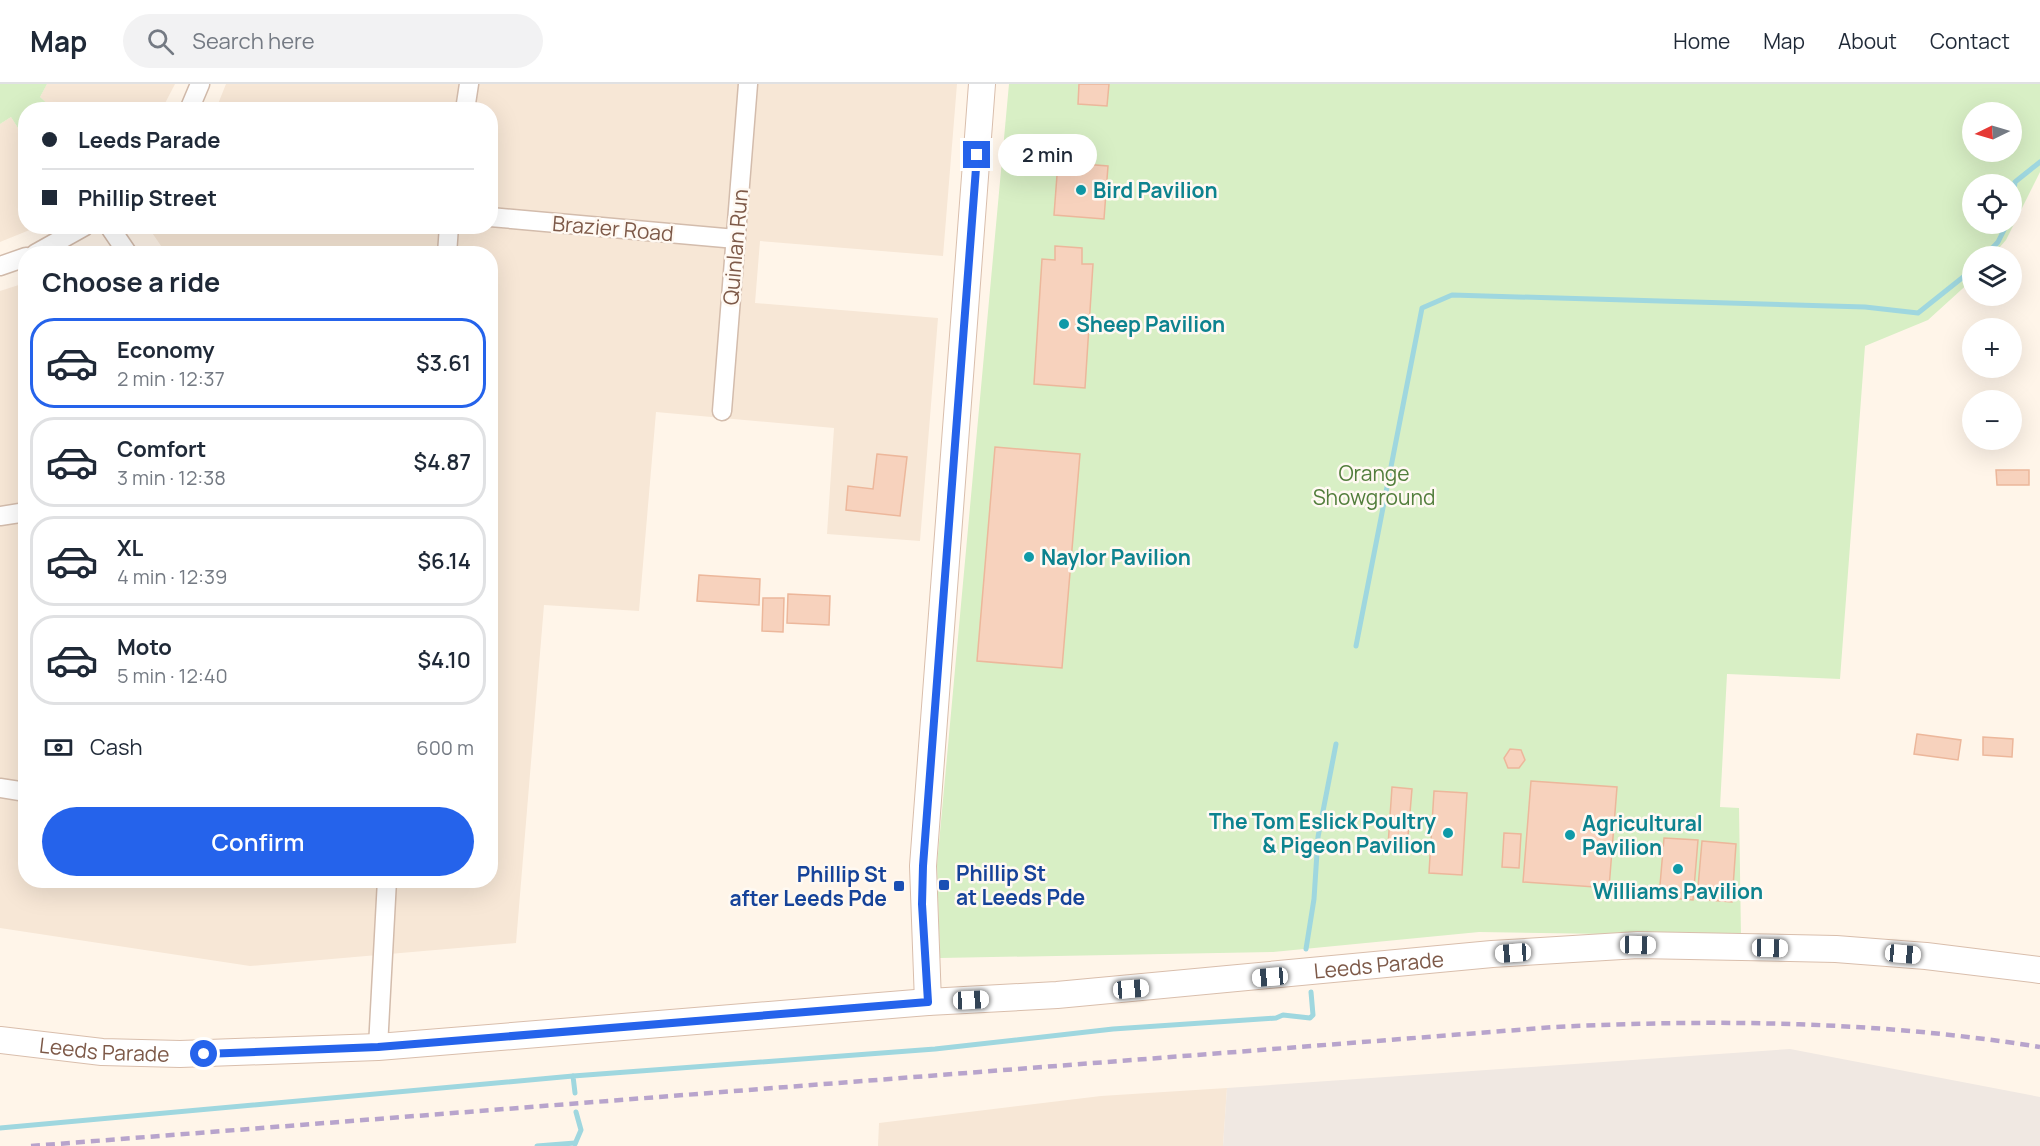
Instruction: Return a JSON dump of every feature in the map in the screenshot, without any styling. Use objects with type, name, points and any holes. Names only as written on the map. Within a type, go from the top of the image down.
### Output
[{"type":"main road","points":[[928,1002],[922,904],[923,866],[982,84]]},
{"type":"main road","name":"Leeds Parade","points":[[0,1040],[102,1052],[180,1054],[378,1047],[928,1002],[1057,995],[1492,954],[1638,945],[1836,949],[1926,956],[2040,970]]},
{"type":"street","points":[[192,102],[200,84]]},
{"type":"street","points":[[466,102],[469,84]]},
{"type":"street","name":"Quinlan Run","points":[[722,411],[748,84]]},
{"type":"street","name":"Brazier Road","points":[[498,218],[736,239]]},
{"type":"street","points":[[49,246],[71,234]]},
{"type":"street","points":[[0,267],[18,260]]},
{"type":"street","points":[[0,516],[18,513]]},
{"type":"street","points":[[0,788],[18,791]]},
{"type":"street","points":[[378,1047],[387,888]]},
{"type":"shaded area","points":[[47,84],[175,84],[166,102],[45,102],[40,97]]},
{"type":"shaded area","points":[[226,84],[957,84],[943,256],[760,241],[755,303],[938,318],[920,541],[827,534],[834,428],[656,412],[639,611],[544,605],[516,943],[250,966],[0,928],[0,291],[18,285],[18,888],[498,888],[498,246],[161,246],[153,234],[498,234],[498,102],[219,102]]},
{"type":"shaded area","points":[[11,117],[18,128],[20,234],[0,242],[0,124]]},
{"type":"shaded area","points":[[1790,1049],[2040,1097],[2040,1146],[1223,1146],[1227,1088]]},
{"type":"shaded area","points":[[1227,1088],[1223,1146],[878,1146],[879,1123],[1101,1096]]},
{"type":"green space","points":[[0,84],[47,84],[40,97],[45,102],[18,102],[18,128],[11,117],[0,124]]},
{"type":"green space","name":"Orange Showground","points":[[1009,84],[2040,84],[2040,172],[2022,208],[2022,174],[1962,174],[1962,234],[2009,234],[2006,240],[2001,246],[1962,246],[1962,289],[1928,320],[1865,346],[1840,679],[1727,674],[1720,807],[1739,808],[1741,936],[1479,932],[1273,952],[940,958],[937,865]]},
{"type":"building","points":[[1079,84],[1109,84],[1107,106],[1078,104]]},
{"type":"building","name":"Bird Pavilion","points":[[1058,162],[1108,166],[1104,219],[1054,215]]},
{"type":"building","name":"Sheep Pavilion","points":[[1055,246],[1082,248],[1082,264],[1093,264],[1085,388],[1034,384],[1042,259],[1055,260]]},
{"type":"building","name":"Naylor Pavilion","points":[[995,447],[1080,454],[1062,668],[977,661]]},
{"type":"building","points":[[877,454],[907,457],[900,516],[846,510],[848,486],[873,489]]},
{"type":"building","points":[[1996,470],[2029,470],[2029,485],[1997,485]]},
{"type":"building","points":[[699,575],[760,579],[759,605],[697,601]]},
{"type":"building","points":[[788,594],[830,596],[829,625],[787,623]]},
{"type":"building","points":[[763,598],[784,598],[783,632],[762,631]]},
{"type":"building","points":[[1917,734],[1961,740],[1958,760],[1914,754]]},
{"type":"building","points":[[1983,737],[2013,739],[2012,757],[1983,755]]},
{"type":"building","points":[[1510,749],[1521,750],[1525,760],[1519,768],[1508,768],[1504,758]]},
{"type":"building","name":"Agricultural Pavilion","points":[[1531,781],[1617,787],[1609,888],[1523,882]]},
{"type":"building","points":[[1392,787],[1412,789],[1407,848],[1388,846]]},
{"type":"building","name":"The Tom Eslick Poultry & Pigeon Pavilion","points":[[1434,791],[1467,793],[1462,875],[1429,873]]},
{"type":"building","points":[[1504,833],[1521,834],[1519,868],[1502,867]]},
{"type":"building","name":"Williams Pavilion","points":[[1664,838],[1698,840],[1693,900],[1659,897]]},
{"type":"building","points":[[1702,841],[1736,844],[1732,902],[1697,899]]},
{"type":"waterway","points":[[2022,176],[2040,162]]},
{"type":"waterway","points":[[1994,246],[2002,234]]},
{"type":"waterway","points":[[1356,646],[1422,308],[1452,295],[1865,307],[1918,313],[1962,278]]},
{"type":"waterway","points":[[1306,949],[1314,899],[1318,837],[1336,744]]},
{"type":"waterway","points":[[575,1093],[573,1076],[935,1049],[1113,1029],[1276,1018],[1283,1015],[1310,1018],[1313,1015],[1311,992]]},
{"type":"waterway","points":[[0,1128],[573,1076]]},
{"type":"waterway","points":[[575,1144],[581,1130],[576,1112]]},
{"type":"waterway","points":[[537,1146],[575,1143]]},
{"type":"railway","points":[[31,1146],[1555,1027],[1677,1023],[1798,1024],[1919,1032],[2040,1047]]},
{"type":"place","name":"Bird Pavilion","points":[[1081,190]]},
{"type":"place","name":"Sheep Pavilion","points":[[1064,324]]},
{"type":"place","name":"Naylor Pavilion","points":[[1029,557]]},
{"type":"place","name":"The Tom Eslick Poultry & Pigeon Pavilion","points":[[1448,833]]},
{"type":"place","name":"Agricultural Pavilion","points":[[1570,835]]},
{"type":"place","name":"Williams Pavilion","points":[[1678,869]]},
{"type":"place","name":"Phillip St at Leeds Pde","points":[[944,885]]},
{"type":"place","name":"Phillip St after Leeds Pde","points":[[899,886]]},
{"type":"route","points":[[204,1054],[378,1047],[928,1002],[922,904],[923,866],[977,155]]}]
